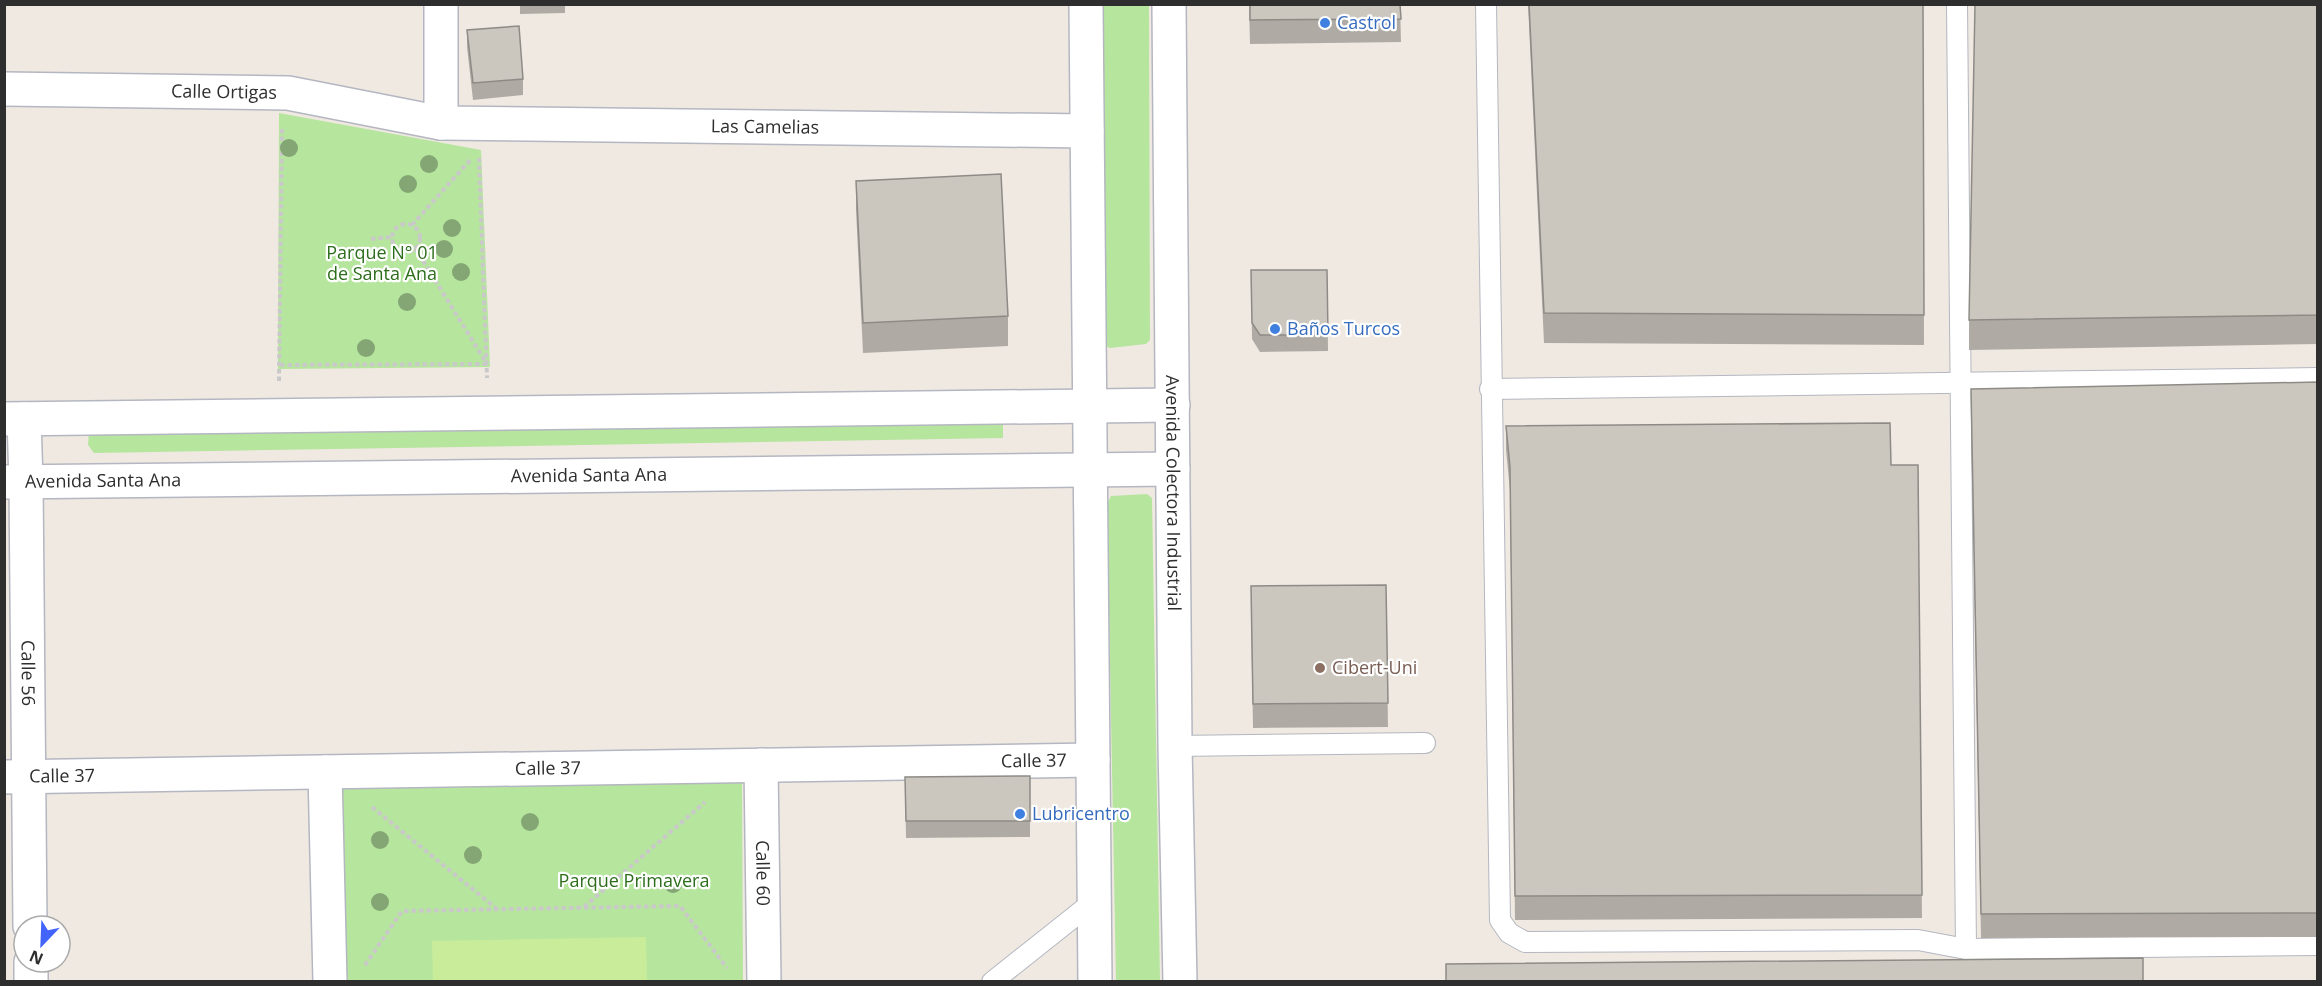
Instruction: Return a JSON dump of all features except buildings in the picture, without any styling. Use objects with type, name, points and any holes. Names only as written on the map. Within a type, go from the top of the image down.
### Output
[{"type":"street","points":[[441,4],[441,123]]},
{"type":"street","points":[[1086,4],[1095,981]]},
{"type":"street","name":"Avenida Colectora Industrial","points":[[1169,4],[1175,746],[1180,981]]},
{"type":"street","name":"Calle Ortigas","points":[[4,89],[288,93],[441,123]]},
{"type":"street","name":"Las Camelias","points":[[441,123],[1087,131]]},
{"type":"street","points":[[14,419],[1173,405]]},
{"type":"street","name":"Calle 56","points":[[14,419],[17,777],[29,914]]},
{"type":"street","name":"Avenida Santa Ana","points":[[15,482],[1173,469]]},
{"type":"street","name":"Calle 37","points":[[17,777],[1093,760]]},
{"type":"street","name":"Calle 60","points":[[761,765],[764,981]]},
{"type":"street","points":[[325,772],[330,981]]},
{"type":"lane","points":[[1486,4],[1490,389],[1500,920],[1509,933],[1525,942],[1918,939],[1966,949],[2318,945]]},
{"type":"lane","points":[[1957,4],[1966,949]]},
{"type":"lane","points":[[1490,389],[2318,378]]},
{"type":"lane","points":[[1175,746],[1425,743]]},
{"type":"lane","points":[[992,981],[1094,901]]},
{"type":"path","points":[[282,116],[279,365],[487,364]]},
{"type":"path","points":[[412,225],[420,236],[418,245],[407,252],[402,251],[395,245],[393,232],[399,226],[412,225],[479,151],[487,364]]},
{"type":"path","points":[[371,239],[392,237]]},
{"type":"path","points":[[415,248],[487,364]]},
{"type":"path","points":[[583,908],[706,801]]},
{"type":"path","points":[[371,806],[497,909]]},
{"type":"path","points":[[363,968],[402,911],[680,906],[728,969]]},
{"type":"green space","points":[[1101,5],[1149,5],[1150,340],[1146,344],[1110,348],[1106,346]]},
{"type":"green space","name":"Parque N° 01 de Santa Ana","points":[[279,113],[481,150],[490,367],[278,369]]},
{"type":"green space","points":[[1003,413],[1003,438],[94,453],[88,445],[89,431]]},
{"type":"green space","points":[[1147,494],[1152,498],[1160,981],[1116,981],[1107,504],[1111,496]]},
{"type":"green space","name":"Parque Primavera","points":[[742,779],[743,981],[345,981],[342,783]]},
{"type":"green space","points":[[646,937],[647,981],[433,981],[432,941]]},
{"type":"place","name":"Castrol","points":[[1325,23]]},
{"type":"place","name":"Baños Turcos","points":[[1275,329]]},
{"type":"place","name":"Cibert-Uni","points":[[1320,668]]},
{"type":"place","name":"Lubricentro","points":[[1020,814]]}]
